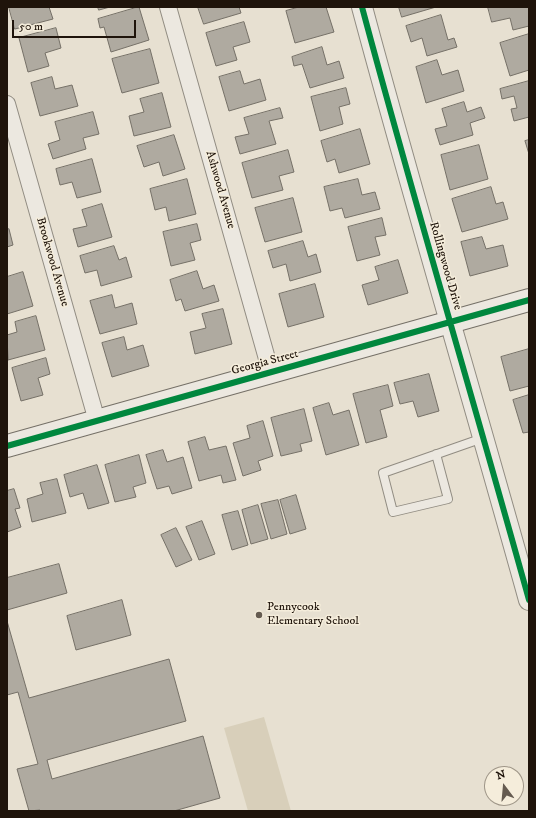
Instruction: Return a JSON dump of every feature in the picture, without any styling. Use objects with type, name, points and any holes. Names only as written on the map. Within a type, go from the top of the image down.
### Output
[{"type":"main road","name":"Georgia Street","points":[[7,446],[451,324],[529,300]]},
{"type":"street","name":"Ashwood Avenue","points":[[168,7],[271,373]]},
{"type":"street","name":"Rollingwood Drive","points":[[362,7],[410,187],[484,437],[529,600]]},
{"type":"street","name":"Brookwood Avenue","points":[[7,104],[97,421]]},
{"type":"lane","points":[[436,454],[448,498],[393,512],[383,473],[436,454],[484,437]]},
{"type":"shaded area","points":[[264,717],[291,811],[248,811],[224,728]]},
{"type":"building","points":[[9,7],[49,7],[53,19],[15,29]]},
{"type":"building","points":[[98,7],[110,7],[99,10]]},
{"type":"building","points":[[139,7],[149,40],[111,52],[104,27],[100,28],[98,19]]},
{"type":"building","points":[[198,7],[239,7],[241,13],[204,24]]},
{"type":"building","points":[[299,7],[326,7],[334,32],[295,43],[286,11]]},
{"type":"building","points":[[399,7],[436,7],[402,17]]},
{"type":"building","points":[[488,7],[529,7],[529,26],[513,30],[510,18],[492,22]]},
{"type":"building","points":[[441,15],[448,40],[454,38],[457,47],[427,56],[422,38],[411,42],[406,26]]},
{"type":"building","points":[[244,22],[250,42],[233,47],[237,60],[216,66],[206,33]]},
{"type":"building","points":[[56,28],[61,48],[45,53],[49,66],[28,72],[19,38]]},
{"type":"building","points":[[529,34],[529,70],[510,76],[500,43]]},
{"type":"building","points":[[322,47],[327,65],[339,61],[344,78],[310,88],[302,64],[294,66],[292,57]]},
{"type":"building","points":[[150,49],[159,83],[122,93],[112,59]]},
{"type":"building","points":[[437,60],[442,75],[458,70],[464,91],[426,103],[416,67]]},
{"type":"building","points":[[240,71],[244,84],[260,79],[266,100],[229,111],[219,77]]},
{"type":"building","points":[[52,77],[55,89],[72,85],[78,106],[40,116],[31,83]]},
{"type":"building","points":[[529,81],[529,117],[514,121],[511,109],[517,108],[514,96],[502,99],[500,89]]},
{"type":"building","points":[[346,88],[350,104],[339,107],[343,124],[320,131],[311,97]]},
{"type":"building","points":[[162,93],[171,127],[134,136],[129,116],[144,112],[140,99]]},
{"type":"building","points":[[464,102],[467,112],[481,107],[485,118],[470,123],[473,135],[440,145],[435,129],[447,126],[442,109]]},
{"type":"building","points":[[280,108],[283,118],[269,121],[276,144],[240,154],[235,137],[249,134],[244,118]]},
{"type":"building","points":[[93,112],[99,134],[83,138],[86,149],[53,159],[48,144],[60,140],[55,122]]},
{"type":"building","points":[[360,129],[370,164],[339,173],[335,159],[327,162],[321,141]]},
{"type":"building","points":[[174,135],[185,169],[163,176],[159,162],[144,167],[137,146]]},
{"type":"building","points":[[529,140],[529,154],[525,141]]},
{"type":"building","points":[[479,145],[488,179],[450,190],[441,155]]},
{"type":"building","points":[[288,150],[294,172],[279,176],[283,190],[252,198],[242,163]]},
{"type":"building","points":[[92,159],[101,192],[77,198],[72,182],[60,185],[56,169]]},
{"type":"building","points":[[187,179],[196,214],[169,221],[166,207],[155,210],[150,189]]},
{"type":"building","points":[[358,179],[362,195],[375,192],[380,209],[345,218],[342,208],[330,211],[324,187]]},
{"type":"building","points":[[491,187],[496,204],[503,202],[508,219],[462,232],[452,199]]},
{"type":"building","points":[[293,198],[302,232],[265,242],[255,208]]},
{"type":"building","points":[[102,204],[112,237],[78,247],[73,229],[87,226],[82,210]]},
{"type":"building","points":[[382,218],[386,235],[375,237],[380,255],[357,261],[348,227]]},
{"type":"building","points":[[197,224],[201,240],[190,243],[195,260],[171,266],[163,232]]},
{"type":"building","points":[[9,229],[13,245],[7,247],[7,230]]},
{"type":"building","points":[[482,237],[486,249],[503,245],[508,266],[470,276],[461,242]]},
{"type":"building","points":[[303,241],[308,257],[316,254],[321,272],[290,281],[286,264],[273,268],[268,251]]},
{"type":"building","points":[[114,246],[119,260],[126,257],[132,277],[101,286],[97,270],[85,273],[80,256]]},
{"type":"building","points":[[398,260],[408,293],[368,305],[362,285],[379,280],[375,267]]},
{"type":"building","points":[[197,271],[203,289],[214,285],[219,301],[185,311],[181,299],[176,301],[170,280]]},
{"type":"building","points":[[23,272],[33,306],[7,314],[7,277]]},
{"type":"building","points":[[315,284],[324,317],[288,327],[279,294]]},
{"type":"building","points":[[112,295],[115,308],[132,303],[137,324],[100,334],[90,301]]},
{"type":"building","points":[[223,309],[232,344],[195,354],[190,332],[206,328],[202,314]]},
{"type":"building","points":[[36,316],[45,350],[8,360],[7,335],[17,332],[15,322]]},
{"type":"building","points":[[124,337],[127,350],[143,345],[149,366],[112,377],[102,343]]},
{"type":"building","points":[[529,349],[529,386],[510,391],[501,357]]},
{"type":"building","points":[[46,358],[50,374],[38,378],[43,395],[21,401],[12,368]]},
{"type":"building","points":[[429,374],[439,411],[418,417],[413,401],[400,404],[394,383]]},
{"type":"building","points":[[388,385],[393,406],[380,410],[387,437],[366,443],[353,394]]},
{"type":"building","points":[[529,395],[529,432],[523,433],[513,400]]},
{"type":"building","points":[[329,403],[333,415],[349,410],[359,445],[326,455],[313,408]]},
{"type":"building","points":[[304,409],[312,441],[300,444],[302,451],[281,456],[271,418]]},
{"type":"building","points":[[263,421],[273,456],[258,461],[261,470],[243,476],[233,443],[250,438],[247,426]]},
{"type":"building","points":[[205,437],[209,450],[226,446],[236,480],[223,483],[221,475],[199,481],[188,442]]},
{"type":"building","points":[[163,450],[167,462],[183,457],[192,488],[172,494],[169,486],[157,489],[146,455]]},
{"type":"building","points":[[139,455],[146,483],[133,487],[136,497],[115,502],[105,465]]},
{"type":"building","points":[[97,465],[109,503],[88,509],[83,493],[70,497],[64,475]]},
{"type":"building","points":[[57,479],[66,513],[32,522],[27,499],[43,494],[40,483]]},
{"type":"building","points":[[14,489],[20,508],[15,509],[21,527],[7,532],[7,491]]},
{"type":"building","points":[[296,495],[306,529],[290,534],[280,500]]},
{"type":"building","points":[[278,500],[287,534],[271,539],[261,504]]},
{"type":"building","points":[[258,505],[268,539],[251,544],[242,510]]},
{"type":"building","points":[[238,511],[248,545],[232,550],[222,515]]},
{"type":"building","points":[[202,521],[215,554],[199,560],[186,527]]},
{"type":"building","points":[[176,528],[192,560],[176,567],[161,535]]},
{"type":"building","points":[[59,564],[67,593],[7,610],[7,578]]},
{"type":"building","points":[[122,600],[131,635],[76,650],[67,616]]},
{"type":"building","points":[[7,621],[29,698],[169,659],[186,721],[47,760],[52,779],[203,736],[220,798],[174,811],[29,811],[17,769],[38,764],[18,692],[7,695]]},
{"type":"cycle path","points":[[362,7],[529,600]]},
{"type":"cycle path","points":[[7,446],[529,300]]},
{"type":"place","name":"Pennycook Elementary School","points":[[259,615]]}]
